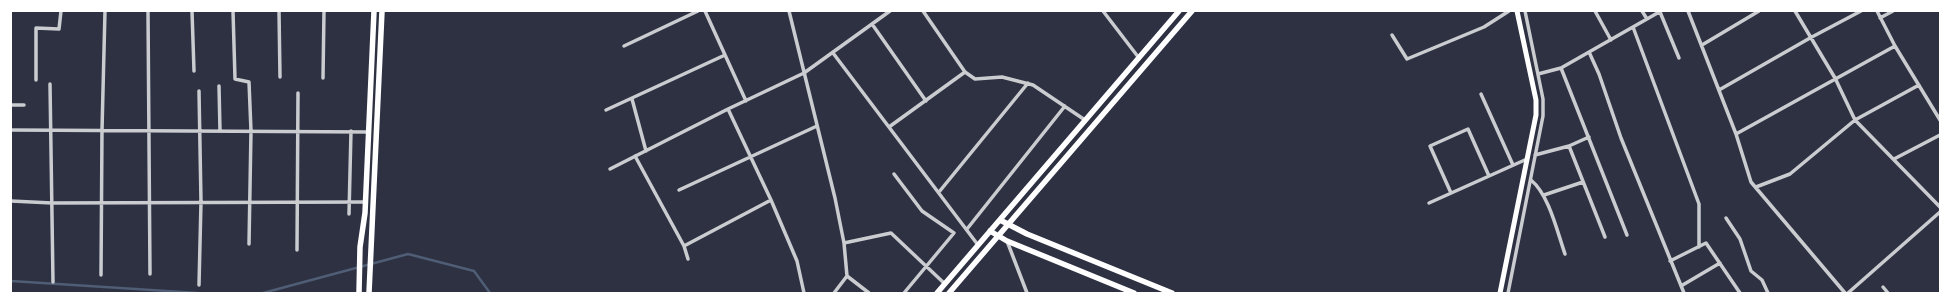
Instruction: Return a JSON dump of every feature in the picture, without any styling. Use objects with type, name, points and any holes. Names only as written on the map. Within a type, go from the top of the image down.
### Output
[{"type":"main road","points":[[359,291],[360,247],[365,202],[369,132],[374,11]]},
{"type":"main road","points":[[369,291],[382,11]]},
{"type":"main road","points":[[937,293],[1179,11]]},
{"type":"main road","points":[[948,293],[1192,11]]},
{"type":"main road","points":[[1500,293],[1536,115],[1536,100],[1517,11]]},
{"type":"main road","points":[[1000,220],[1056,246],[1172,293]]},
{"type":"main road","points":[[990,231],[1007,241],[1134,293]]},
{"type":"street","points":[[36,80],[36,28],[59,29],[61,11]]},
{"type":"street","points":[[101,275],[105,11]]},
{"type":"street","points":[[148,11],[150,274]]},
{"type":"street","points":[[192,11],[194,71]]},
{"type":"street","points":[[233,11],[236,79],[249,82],[251,131],[249,244]]},
{"type":"street","points":[[279,11],[280,77]]},
{"type":"street","points":[[323,78],[324,11]]},
{"type":"street","points":[[624,46],[698,11]]},
{"type":"street","points":[[705,11],[746,101]]},
{"type":"street","points":[[789,11],[844,243],[847,276],[834,293]]},
{"type":"street","points":[[610,169],[728,109],[804,73],[890,11]]},
{"type":"street","points":[[923,11],[965,72],[976,79],[1002,77],[1033,84],[1086,120]]},
{"type":"street","points":[[1103,11],[1138,58]]},
{"type":"street","points":[[1392,35],[1407,59],[1484,27],[1509,11]]},
{"type":"street","points":[[1508,293],[1532,180],[1543,116],[1544,99],[1525,11]]},
{"type":"street","points":[[1595,11],[1611,40]]},
{"type":"street","points":[[1642,11],[1647,19]]},
{"type":"street","points":[[1538,74],[1561,68],[1661,11],[1679,58]]},
{"type":"street","points":[[1688,11],[1736,134],[1751,182],[1847,293],[1940,212]]},
{"type":"street","points":[[1702,45],[1759,11]]},
{"type":"street","points":[[1796,11],[1810,38],[1835,78],[1855,120],[1940,207]]},
{"type":"street","points":[[1719,90],[1860,11]]},
{"type":"street","points":[[1877,11],[1895,46],[1940,120]]},
{"type":"street","points":[[1880,18],[1893,11]]},
{"type":"street","points":[[872,24],[926,101]]},
{"type":"street","points":[[1633,27],[1699,204],[1699,247]]},
{"type":"street","points":[[1736,134],[1895,46]]},
{"type":"street","points":[[1588,52],[1599,74],[1621,138],[1684,293]]},
{"type":"street","points":[[833,53],[978,245]]},
{"type":"street","points":[[606,110],[725,54]]},
{"type":"street","points":[[1561,68],[1627,235]]},
{"type":"street","points":[[889,127],[965,72]]},
{"type":"street","points":[[939,192],[1028,83]]},
{"type":"street","points":[[50,84],[53,282]]},
{"type":"street","points":[[1756,187],[1790,174],[1855,120],[1919,85]]},
{"type":"street","points":[[219,86],[220,131]]},
{"type":"street","points":[[199,91],[199,285]]},
{"type":"street","points":[[297,250],[298,93]]},
{"type":"street","points":[[1481,94],[1513,165]]},
{"type":"street","points":[[632,99],[646,151]]},
{"type":"street","points":[[11,105],[24,105]]},
{"type":"street","points":[[967,229],[1065,106]]},
{"type":"street","points":[[728,109],[771,200],[797,261],[804,293]]},
{"type":"street","points":[[679,190],[817,126]]},
{"type":"street","points":[[1451,193],[1430,146],[1468,129],[1489,176]]},
{"type":"street","points":[[11,130],[369,132]]},
{"type":"street","points":[[349,214],[351,132]]},
{"type":"street","points":[[1894,159],[1940,135]]},
{"type":"street","points":[[1536,155],[1569,146],[1589,137]]},
{"type":"street","points":[[1569,146],[1605,237]]},
{"type":"street","points":[[635,156],[684,246],[688,258]]},
{"type":"street","points":[[1429,203],[1527,158]]},
{"type":"street","points":[[894,174],[922,211],[954,233],[904,293]]},
{"type":"street","points":[[1532,180],[1544,195],[1565,254]]},
{"type":"street","points":[[1544,195],[1583,182]]},
{"type":"street","points":[[684,246],[771,200]]},
{"type":"street","points":[[11,201],[52,203],[365,202]]},
{"type":"street","points":[[1726,218],[1740,239],[1751,271],[1762,280],[1768,293]]},
{"type":"street","points":[[844,243],[891,234],[945,284]]},
{"type":"street","points":[[1007,241],[1027,293]]},
{"type":"street","points":[[1670,261],[1706,243],[1740,293]]},
{"type":"street","points":[[1681,286],[1720,263]]},
{"type":"street","points":[[847,276],[869,293]]},
{"type":"street","points":[[1882,287],[1888,293]]},
{"type":"waterway","points":[[263,293],[408,254],[474,271],[490,293]]},
{"type":"waterway","points":[[11,281],[198,293]]}]
